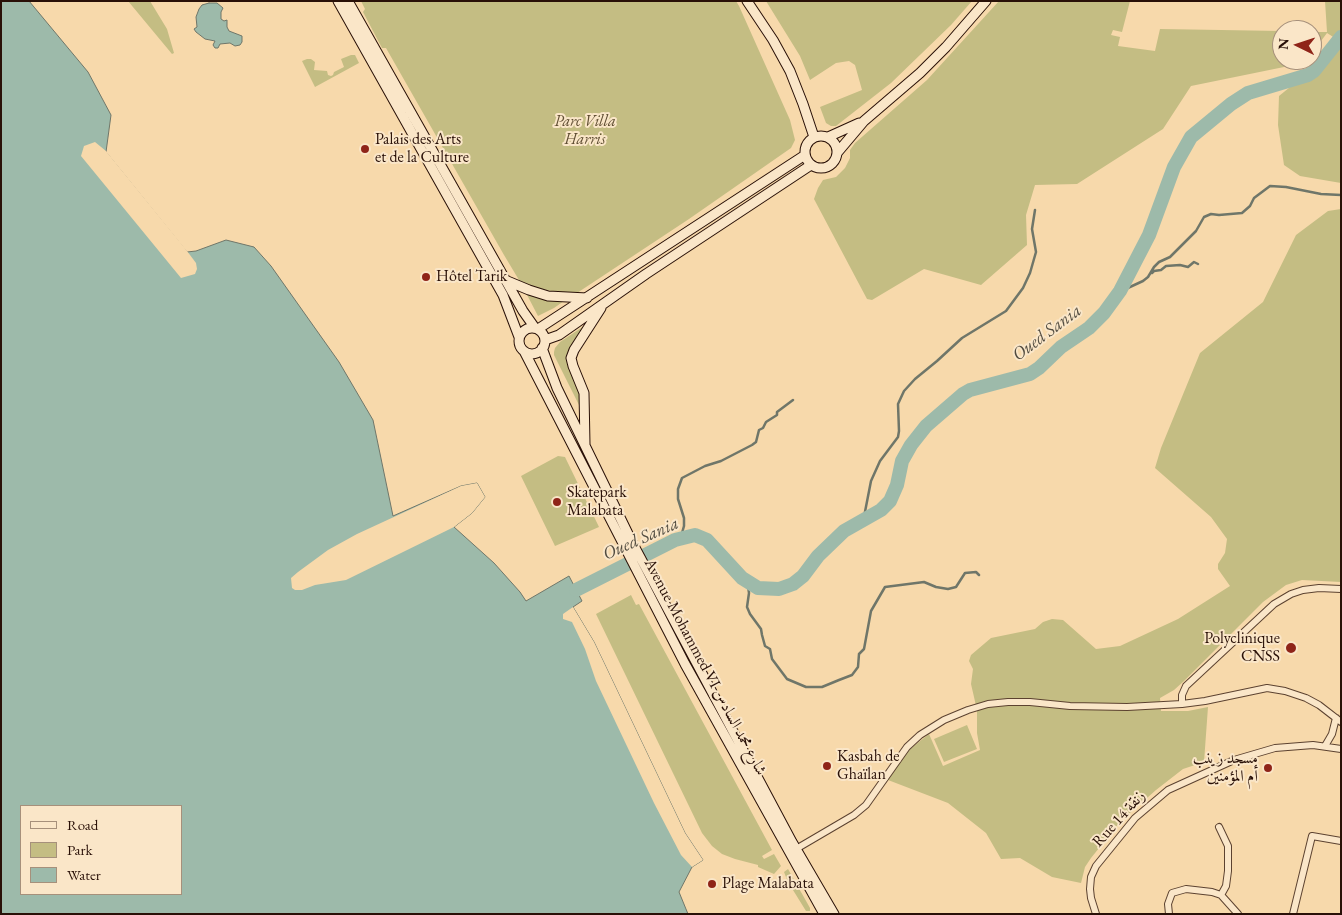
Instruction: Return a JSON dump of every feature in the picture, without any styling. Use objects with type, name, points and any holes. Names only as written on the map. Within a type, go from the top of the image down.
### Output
[{"type":"main road","points":[[338,1],[503,295],[519,337],[520,345],[524,351],[532,354],[540,351],[544,344],[646,274],[811,165]]},
{"type":"main road","points":[[348,1],[523,311],[542,333],[544,344]]},
{"type":"main road","points":[[747,1],[773,40],[790,71],[814,137]]},
{"type":"main road","points":[[837,153],[864,121],[920,73],[986,1]]},
{"type":"main road","points":[[828,137],[836,145],[837,153],[835,160],[830,166],[818,168],[811,165],[805,155],[807,144],[814,137],[828,137],[864,121]]},
{"type":"main road","points":[[519,337],[528,328],[537,329],[587,298],[805,155]]},
{"type":"main road","points":[[505,280],[548,296],[587,298]]},
{"type":"main road","points":[[587,451],[584,393],[572,366],[572,358],[574,350],[604,304]]},
{"type":"main road","name":"Avenue Mohammed VI شارع محمد السادس","points":[[544,344],[557,388],[628,545]]},
{"type":"main road","name":"Avenue Mohammed VI شارع محمد السادس","points":[[524,351],[628,545],[834,914]]},
{"type":"main road","name":"Avenue Mohammed VI شارع محمد السادس","points":[[644,574],[685,664],[824,914]]},
{"type":"street","points":[[1182,704],[1182,695],[1186,686],[1274,604],[1303,590],[1341,589]]},
{"type":"street","points":[[796,849],[854,815],[866,805],[902,754],[920,735],[944,720],[988,704],[1030,702],[1070,706],[1127,707],[1205,702],[1261,689],[1274,689],[1306,698],[1338,720],[1325,746]]},
{"type":"street","name":"Rue 14 زنقة","points":[[1096,914],[1090,898],[1090,889],[1091,878],[1096,866],[1134,818],[1168,790],[1216,767],[1265,750],[1287,746],[1325,746],[1341,749]]},
{"type":"street","points":[[1219,827],[1228,846],[1226,886],[1221,895]]},
{"type":"street","points":[[1293,914],[1312,836],[1341,841]]},
{"type":"street","points":[[1169,914],[1168,900],[1172,893],[1186,889],[1221,895],[1238,914]]},
{"type":"green space","points":[[128,1],[150,1],[167,29],[174,53],[172,54]]},
{"type":"green space","name":"Parc Villa Harris","points":[[361,1],[736,1],[790,120],[795,140],[791,148],[689,219],[577,293],[561,293],[532,287],[519,280],[504,255],[386,48],[382,48],[363,12],[365,9]]},
{"type":"green space","points":[[766,1],[972,1],[951,25],[891,83],[836,126],[831,126],[826,123],[820,107],[862,90],[855,65],[849,61],[836,63],[810,80],[800,56]]},
{"type":"green space","points":[[999,1],[1130,1],[1122,32],[1113,30],[1111,35],[1120,37],[1118,46],[1155,51],[1160,29],[1272,31],[1272,69],[1191,86],[1163,129],[1077,184],[1035,185],[1026,215],[1027,245],[981,285],[924,269],[872,300],[867,299],[814,199],[823,180],[836,177],[845,168],[850,158],[850,150],[855,143],[927,80]]},
{"type":"green space","points":[[1325,1],[1341,1],[1341,42],[1327,33],[1322,40],[1322,32],[1327,32]]},
{"type":"green space","points":[[1341,46],[1341,183],[1300,176],[1284,165],[1278,125],[1279,96],[1295,83],[1314,77]]},
{"type":"green space","points":[[355,55],[359,63],[315,87],[302,61],[311,59],[315,62],[314,70],[327,71],[328,75],[331,76],[334,72],[344,67],[341,59]]},
{"type":"green space","points":[[1341,209],[1341,582],[1302,580],[1286,585],[1263,602],[1174,690],[1160,698],[1161,711],[1188,711],[1208,707],[1204,762],[1183,769],[1120,822],[1085,867],[1081,883],[1052,877],[1020,858],[1001,859],[986,833],[948,803],[888,780],[895,767],[910,749],[929,734],[943,766],[980,750],[977,733],[977,710],[971,684],[973,669],[969,661],[971,655],[991,638],[1035,629],[1043,622],[1052,619],[1063,620],[1096,649],[1120,646],[1178,619],[1230,586],[1218,569],[1218,564],[1225,553],[1227,539],[1211,517],[1155,468],[1161,448],[1200,353],[1263,302],[1296,235],[1328,211]]},
{"type":"green space","points":[[525,291],[564,301],[538,316]]},
{"type":"green space","points":[[584,326],[572,347],[581,391],[582,411],[554,352],[560,342]]},
{"type":"green space","name":"Skatepark Malabata","points":[[558,456],[565,457],[599,527],[555,546],[521,476]]},
{"type":"green space","points":[[631,595],[636,605],[639,604],[772,850],[762,856],[764,859],[774,854],[781,866],[774,874],[758,867],[758,865],[722,854],[712,846],[702,833],[596,614]]},
{"type":"green space","points":[[967,725],[977,749],[944,762],[934,739]]},
{"type":"green space","points":[[788,869],[810,911],[806,911],[788,882],[784,872]]},
{"type":"water","points":[[1,1],[29,1],[88,72],[111,115],[106,152],[187,252],[196,251],[226,240],[254,247],[271,266],[339,362],[373,420],[393,516],[461,486],[477,483],[485,497],[472,513],[454,527],[494,563],[526,601],[569,576],[582,601],[573,607],[594,642],[685,833],[703,860],[692,867],[679,892],[688,914],[1,914]]},
{"type":"water","points":[[217,3],[223,8],[221,19],[227,20],[229,31],[242,36],[240,45],[220,44],[218,48],[215,48],[213,45],[215,41],[205,39],[196,32],[194,29],[197,27],[196,17],[199,9],[202,5]]},
{"type":"pier","points":[[95,142],[106,151],[184,247],[196,263],[197,269],[195,274],[181,278],[81,156],[84,146]]},
{"type":"pier","points":[[477,483],[485,497],[472,513],[454,527],[346,580],[315,585],[302,590],[292,588],[291,578],[328,550],[357,534],[461,486]]},
{"type":"pier","points":[[573,607],[594,642],[685,833],[703,860],[692,867],[681,855],[654,803],[596,681],[585,649],[572,622],[563,619],[563,614]]},
{"type":"waterway","name":"Oued Sania","points":[[576,590],[675,540],[695,535],[707,540],[742,578],[758,588],[779,589],[793,584],[803,576],[818,556],[844,531],[881,510],[890,501],[897,485],[902,461],[911,445],[926,426],[970,390],[1030,374],[1061,347],[1089,328],[1104,313],[1120,291],[1149,235],[1174,167],[1191,137],[1231,104],[1248,93],[1308,75],[1314,71],[1341,37]]},
{"type":"waterway","points":[[1119,292],[1148,277],[1159,262],[1170,257],[1196,231],[1204,217],[1211,214],[1242,213],[1250,206],[1254,198],[1270,186],[1321,194],[1341,195]]},
{"type":"waterway","points":[[863,522],[871,481],[880,461],[898,437],[898,404],[904,391],[962,338],[1006,311],[1023,288],[1036,252],[1032,229],[1035,210]]},
{"type":"waterway","points":[[1152,273],[1166,266],[1180,265],[1188,267],[1194,262],[1198,264]]},
{"type":"waterway","points":[[675,540],[682,533],[684,526],[684,518],[678,499],[678,489],[682,478],[752,445],[756,442],[759,430],[763,428],[766,422],[777,415],[777,412],[793,400]]},
{"type":"waterway","points":[[742,578],[748,586],[747,607],[761,629],[765,646],[770,649],[772,659],[787,679],[806,687],[822,687],[852,675],[858,667],[859,654],[864,649],[871,611],[885,587],[924,582],[948,589],[956,587],[965,573],[976,572],[979,575]]},
{"type":"place","name":"Palais des Arts et de la Culture","points":[[365,149]]},
{"type":"place","name":"Hôtel Tarik","points":[[426,277]]},
{"type":"place","name":"Skatepark Malabata","points":[[557,502]]},
{"type":"place","name":"Polyclinique CNSS","points":[[1291,648]]},
{"type":"place","name":"Kasbah de Ghaïlan","points":[[827,766]]},
{"type":"place","name":"مسجد زينب أم المؤمنين","points":[[1268,768]]},
{"type":"place","name":"Plage Malabata","points":[[712,884]]}]
